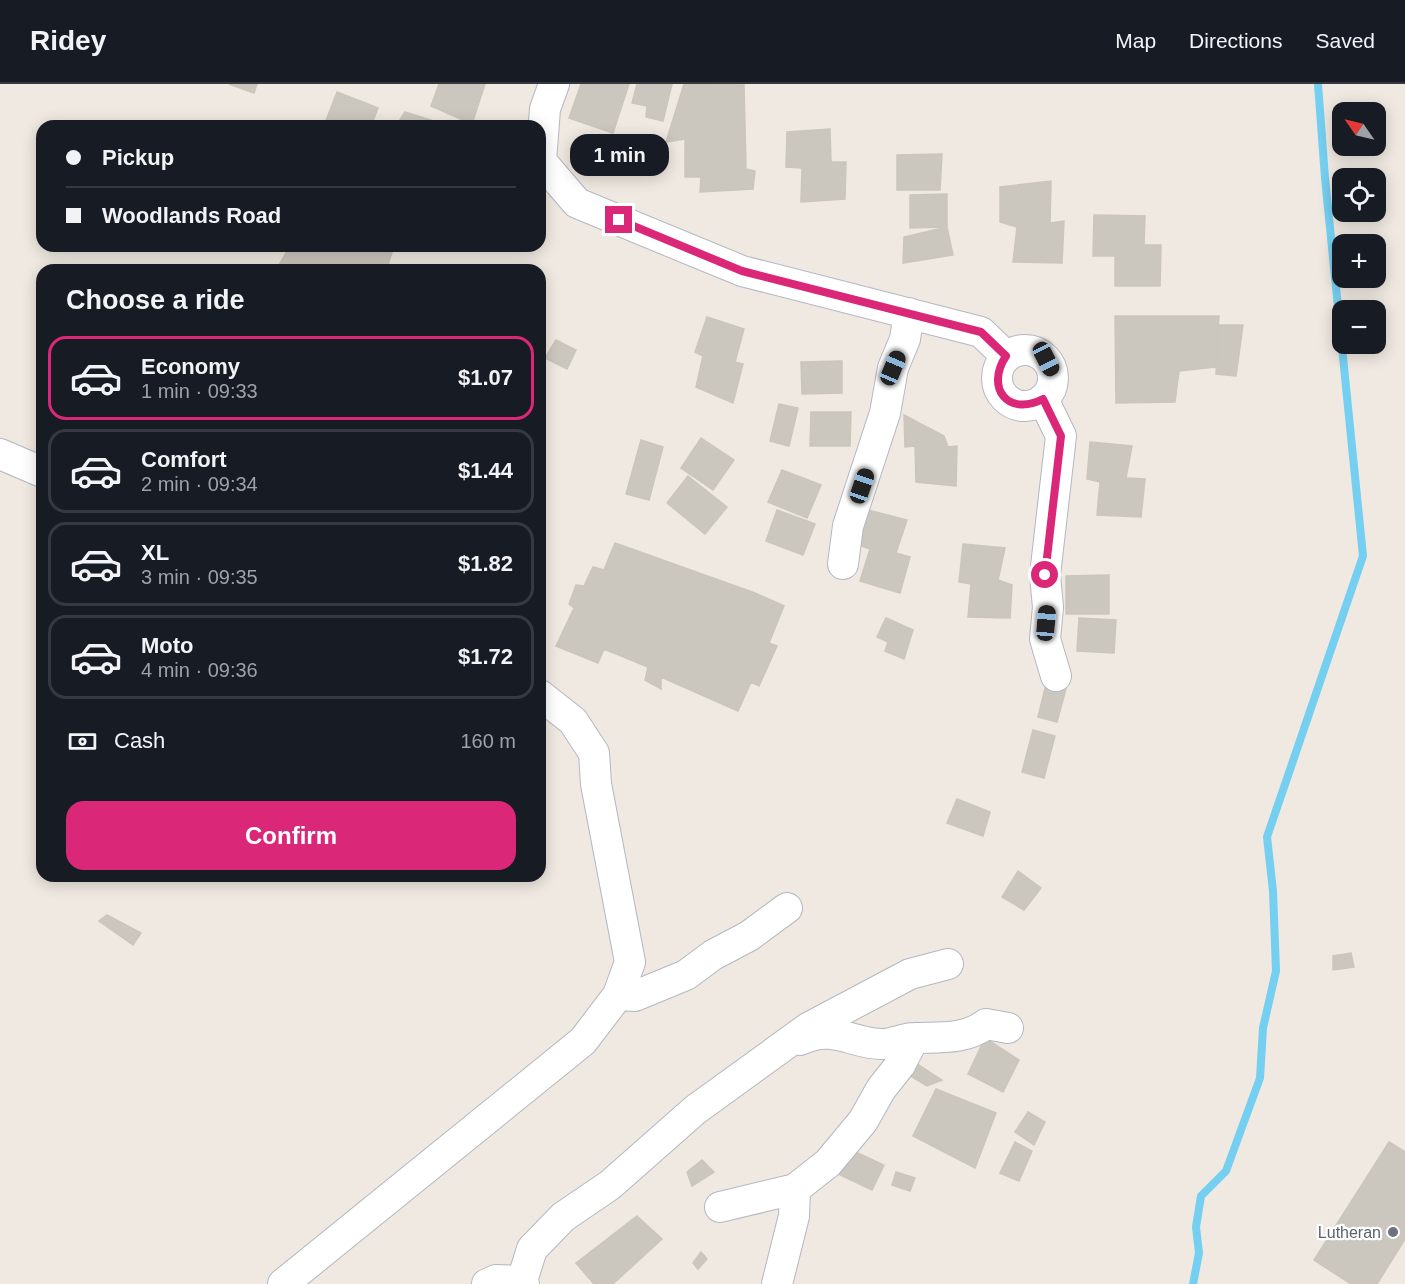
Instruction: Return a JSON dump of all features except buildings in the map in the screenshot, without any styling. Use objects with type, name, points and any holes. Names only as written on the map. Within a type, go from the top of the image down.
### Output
[{"type":"street","points":[[544,120],[545,109],[554,84]]},
{"type":"street","points":[[546,167],[577,203],[742,271],[981,332],[1006,356]]},
{"type":"street","points":[[843,564],[848,526],[885,413],[893,368],[905,339],[909,313]]},
{"type":"street","points":[[1019,350],[1034,351],[1046,359],[1053,372],[1052,387],[1043,399],[1030,406],[1015,405],[1003,396],[997,383],[998,368],[1006,356],[1019,350]]},
{"type":"street","points":[[1043,399],[1061,436],[1045,575],[1048,607],[1045,639],[1056,676]]},
{"type":"street","points":[[0,454],[36,469]]},
{"type":"street","points":[[283,1284],[583,1041],[618,995],[630,962],[596,784],[594,753],[573,721],[546,701]]},
{"type":"street","points":[[618,995],[635,996],[686,975],[712,955],[749,936],[787,908]]},
{"type":"street","points":[[487,1284],[496,1280],[523,1282],[532,1249],[563,1217],[610,1185],[694,1110],[808,1028],[854,1006],[910,974],[948,964]]},
{"type":"street","points":[[783,1048],[807,1037],[821,1035],[854,1037],[882,1044],[914,1038],[932,1039],[974,1034],[986,1024],[1008,1028]]},
{"type":"street","points":[[720,1207],[795,1189],[828,1163],[863,1121],[881,1089],[900,1065],[914,1038]]},
{"type":"street","points":[[777,1284],[794,1216],[795,1189]]},
{"type":"waterway","points":[[1193,1284],[1199,1253],[1196,1227],[1201,1196],[1226,1171],[1260,1078],[1263,1028],[1276,971],[1273,891],[1267,837],[1363,556],[1325,178],[1318,84]]},
{"type":"place","name":"Lutheran","points":[[1393,1232]]},
{"type":"route","points":[[619,220],[742,271],[981,332],[1006,356],[998,368],[997,383],[1003,396],[1015,405],[1030,406],[1043,399],[1061,436],[1045,575]]}]
